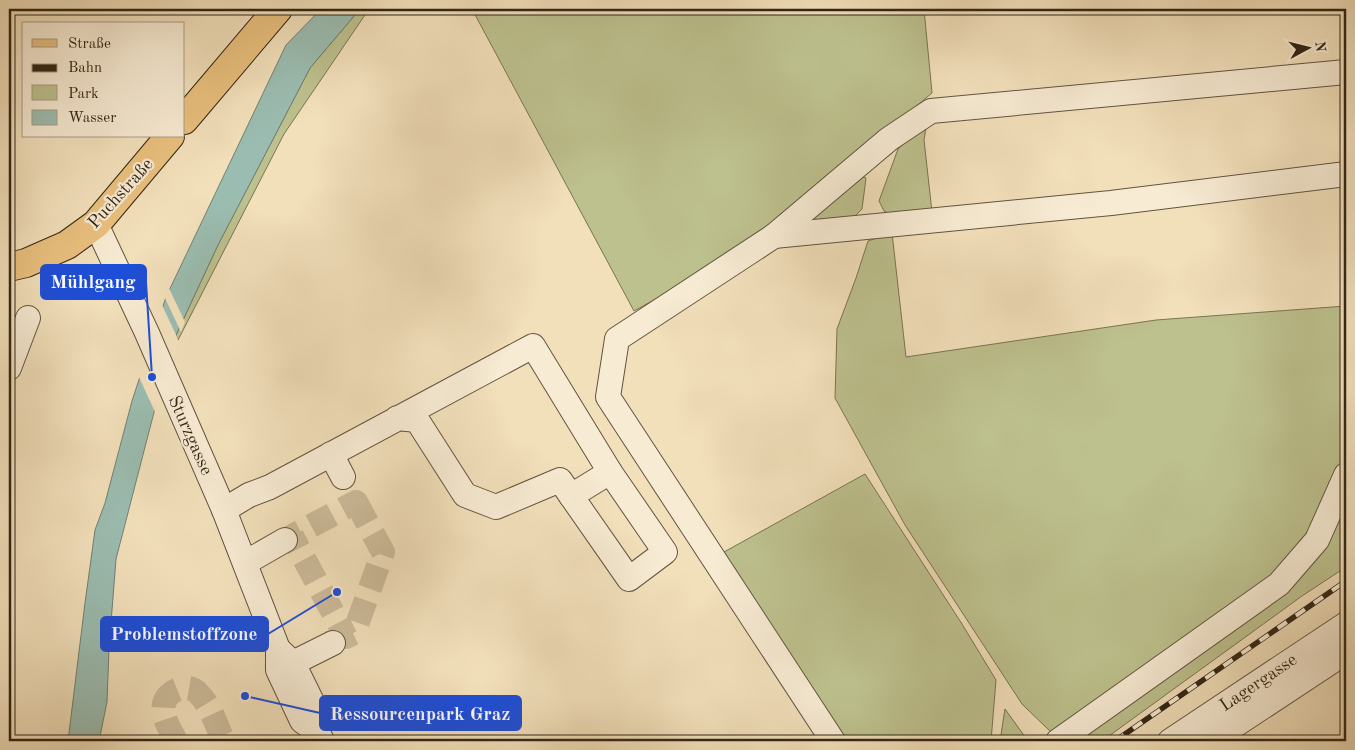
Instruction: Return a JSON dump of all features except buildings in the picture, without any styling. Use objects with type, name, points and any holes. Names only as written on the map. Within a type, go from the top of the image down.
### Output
[{"type":"main road","points":[[185,119],[278,9]]},
{"type":"main road","name":"Puchstraße","points":[[9,267],[26,263],[67,245],[96,224],[168,138]]},
{"type":"street","points":[[833,741],[608,397],[617,338],[774,236],[889,139],[931,111],[1346,72]]},
{"type":"street","points":[[774,236],[1111,203],[1346,174]]},
{"type":"street","name":"Sturzgasse","points":[[96,224],[147,333],[286,656],[318,714],[320,737]]},
{"type":"street","points":[[9,368],[28,318]]},
{"type":"street","points":[[224,510],[249,495],[270,487],[397,418],[533,346],[610,472],[665,552],[629,579],[560,480],[496,507],[465,495],[417,420],[397,418]]},
{"type":"street","points":[[331,454],[344,477]]},
{"type":"street","points":[[571,496],[610,472]]},
{"type":"street","points":[[1058,741],[1279,584],[1317,540],[1346,475]]},
{"type":"street","points":[[245,563],[285,540]]},
{"type":"street","name":"Lagergasse","points":[[1170,741],[1346,624]]},
{"type":"street","points":[[286,656],[333,643]]},
{"type":"street","points":[[1212,741],[1346,652]]},
{"type":"street","points":[[1238,696],[1250,716]]},
{"type":"green space","points":[[360,9],[369,9],[284,134],[178,340],[176,335],[218,245],[310,68]]},
{"type":"green space","points":[[472,9],[924,9],[932,93],[777,223],[679,286],[634,311]]},
{"type":"green space","points":[[926,128],[924,140],[932,212],[894,216],[884,211],[879,201],[898,149],[914,134]]},
{"type":"green space","points":[[858,175],[866,178],[862,209],[854,217],[811,223],[809,216]]},
{"type":"green space","points":[[892,233],[906,357],[1156,320],[1346,306],[1346,462],[1316,523],[1273,579],[1054,735],[1022,704],[905,525],[835,398],[837,329],[868,241]]},
{"type":"green space","points":[[865,474],[996,680],[991,741],[833,741],[715,561],[724,552]]},
{"type":"green space","points":[[1346,494],[1346,567],[1302,596],[1102,741],[1071,741],[1276,596]]},
{"type":"green space","points":[[1005,709],[1028,741],[1000,741]]},
{"type":"water","points":[[321,9],[360,9],[310,68],[218,245],[176,335],[166,366],[116,559],[107,702],[99,741],[68,741],[95,530],[105,503],[132,401],[166,297],[286,45]]},
{"type":"pier","points":[[168,286],[185,322],[181,332],[164,296]]},
{"type":"pier","points":[[161,303],[178,339],[156,414],[138,375]]},
{"type":"tunnel","points":[[356,502],[383,552],[354,633],[346,637],[292,536],[356,502]]},
{"type":"tunnel","points":[[176,741],[169,728],[163,709],[169,695],[173,691],[184,688],[194,690],[203,698],[224,741]]},
{"type":"railway","points":[[1115,741],[1346,581]]},
{"type":"place","name":"Mühlgang","points":[[152,377]]},
{"type":"place","name":"Problemstoffzone","points":[[337,592]]},
{"type":"place","name":"Ressourcenpark Graz","points":[[245,696]]}]
